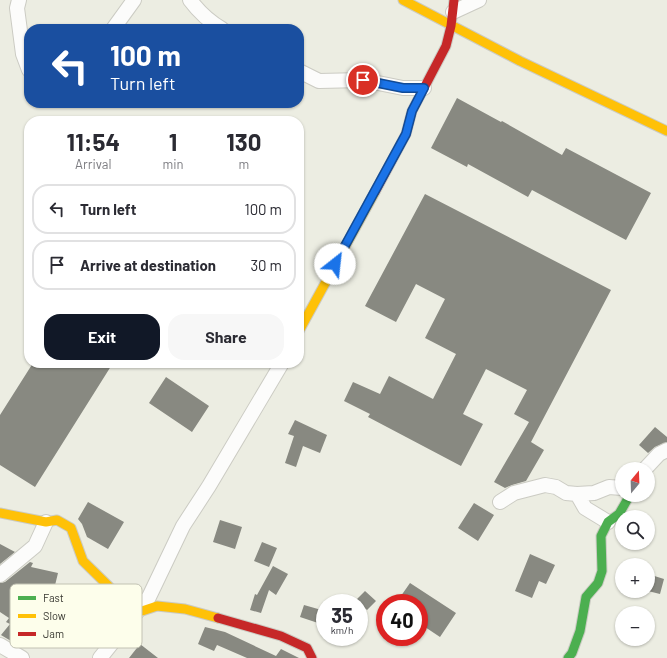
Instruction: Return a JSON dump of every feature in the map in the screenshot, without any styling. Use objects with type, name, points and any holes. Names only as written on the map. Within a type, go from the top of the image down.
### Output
[{"type":"street","points":[[19,0],[18,8],[22,54],[24,59]]},
{"type":"street","points":[[117,24],[134,0]]},
{"type":"street","points":[[190,0],[197,9],[214,24]]},
{"type":"street","points":[[404,0],[453,13],[520,62],[667,131]]},
{"type":"street","points":[[453,13],[480,0]]},
{"type":"street","points":[[304,322],[406,134],[412,111],[446,46],[453,13]]},
{"type":"street","points":[[304,74],[318,81],[363,80],[403,88],[424,88]]},
{"type":"street","points":[[142,606],[149,597],[183,526],[209,486],[279,368]]},
{"type":"street","points":[[652,462],[659,454],[667,450]]},
{"type":"street","points":[[500,502],[514,493],[545,485],[556,487],[566,493],[577,494],[594,493],[609,488],[615,488]]},
{"type":"street","points":[[577,494],[585,508],[608,522]]},
{"type":"street","points":[[568,658],[572,653],[580,631],[586,597],[598,583],[602,571],[600,536],[608,522],[619,514],[626,502]]},
{"type":"street","points":[[0,513],[46,522],[57,520],[71,528],[83,561],[104,584]]},
{"type":"street","points":[[0,575],[35,546],[46,522]]},
{"type":"street","points":[[142,611],[156,606],[186,609],[281,636],[307,648],[312,658]]},
{"type":"street","points":[[0,645],[22,658]]},
{"type":"street","points":[[100,658],[108,648]]},
{"type":"building","points":[[457,98],[501,122],[502,121],[562,155],[566,148],[651,193],[626,240],[532,190],[528,197],[468,164],[467,167],[431,148]]},
{"type":"building","points":[[425,194],[611,290],[531,442],[544,450],[526,481],[505,488],[494,482],[529,422],[514,414],[527,390],[486,369],[463,414],[483,424],[461,466],[368,417],[370,414],[344,401],[353,382],[380,394],[389,376],[433,399],[456,354],[425,338],[445,299],[416,284],[396,322],[365,306]]},
{"type":"building","points":[[30,368],[110,368],[35,487],[0,465],[0,415]]},
{"type":"building","points":[[166,377],[209,406],[192,432],[149,403]]},
{"type":"building","points":[[295,420],[327,435],[320,453],[303,446],[296,467],[285,463],[294,436],[288,434]]},
{"type":"building","points":[[655,427],[667,437],[667,442],[655,447],[648,453],[639,445]]},
{"type":"building","points":[[88,502],[124,522],[108,549],[87,537],[82,524],[78,519]]},
{"type":"building","points":[[474,503],[494,515],[478,541],[458,528]]},
{"type":"building","points":[[220,520],[242,527],[235,549],[213,542]]},
{"type":"building","points":[[262,542],[277,548],[269,567],[254,561]]},
{"type":"building","points":[[0,544],[15,552],[0,564]]},
{"type":"building","points":[[530,554],[555,565],[546,584],[539,581],[532,598],[515,591]]},
{"type":"building","points":[[30,562],[33,563],[31,567],[58,573],[55,584],[10,584],[10,624],[6,622],[9,618],[0,612],[0,583],[5,582]]},
{"type":"building","points":[[273,566],[288,574],[276,595],[269,590],[261,613],[250,610],[255,594],[257,595]]},
{"type":"building","points":[[655,576],[664,579],[660,594],[655,593]]},
{"type":"building","points":[[410,583],[427,594],[402,594]]},
{"type":"building","points":[[365,591],[376,601],[368,609],[368,594],[362,594]]},
{"type":"building","points":[[428,595],[456,613],[440,637],[428,629]]},
{"type":"building","points":[[304,605],[316,608],[316,622],[300,617]]},
{"type":"building","points":[[10,624],[10,640],[1,635]]},
{"type":"building","points":[[205,627],[225,632],[276,656],[281,649],[299,658],[247,658],[217,645],[214,651],[198,644]]},
{"type":"building","points":[[142,646],[158,658],[129,658],[137,648],[142,648]]},
{"type":"traffic: fast","points":[[568,658],[572,653],[580,631],[586,597],[598,583],[602,571],[601,536],[608,522],[619,514],[626,502]]},
{"type":"traffic: slow","points":[[403,0],[520,61],[667,131]]},
{"type":"traffic: slow","points":[[304,322],[375,192]]},
{"type":"traffic: slow","points":[[0,513],[46,522],[57,520],[71,528],[83,561],[106,584]]},
{"type":"traffic: slow","points":[[142,611],[157,606],[185,609],[218,618]]},
{"type":"traffic: jam","points":[[375,192],[406,134],[412,111],[446,46],[451,26],[454,0]]},
{"type":"traffic: jam","points":[[218,618],[281,636],[307,648],[312,658]]},
{"type":"route","points":[[335,264],[406,134],[412,111],[424,88],[403,88],[363,80]]}]
